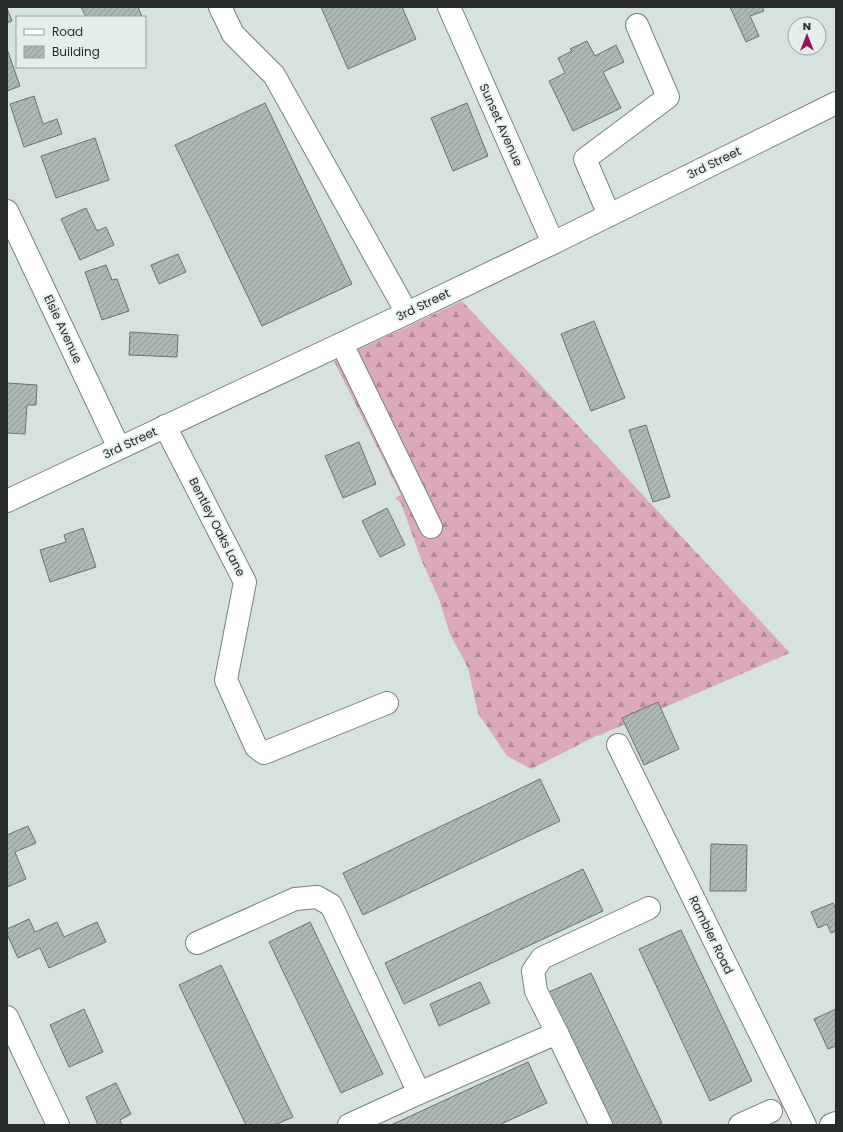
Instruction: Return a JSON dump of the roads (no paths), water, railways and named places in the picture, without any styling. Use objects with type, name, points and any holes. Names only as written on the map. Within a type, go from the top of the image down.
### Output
[{"type":"street","points":[[220,7],[233,34],[274,74],[407,313]]},
{"type":"street","name":"Sunset Avenue","points":[[449,7],[553,243]]},
{"type":"street","points":[[609,216],[585,159],[668,96],[637,26]]},
{"type":"street","name":"3rd Street","points":[[7,502],[553,243],[836,103]]},
{"type":"street","name":"Elsie Avenue","points":[[10,223],[119,448]]},
{"type":"street","points":[[342,344],[431,527]]},
{"type":"street","name":"Bentley Oaks Lane","points":[[165,426],[245,582],[226,680],[256,747],[264,753],[387,703]]},
{"type":"street","name":"Rambler Road","points":[[618,745],[805,1125]]},
{"type":"street","points":[[197,943],[295,899],[317,897],[331,905],[418,1093]]},
{"type":"street","points":[[601,1125],[536,991],[533,971],[542,958],[649,908]]},
{"type":"street","points":[[7,1017],[58,1125]]},
{"type":"street","points":[[349,1125],[418,1093],[557,1033]]},
{"type":"street","points":[[740,1125],[770,1111]]},
{"type":"street","points":[[831,1125],[836,1123]]}]
